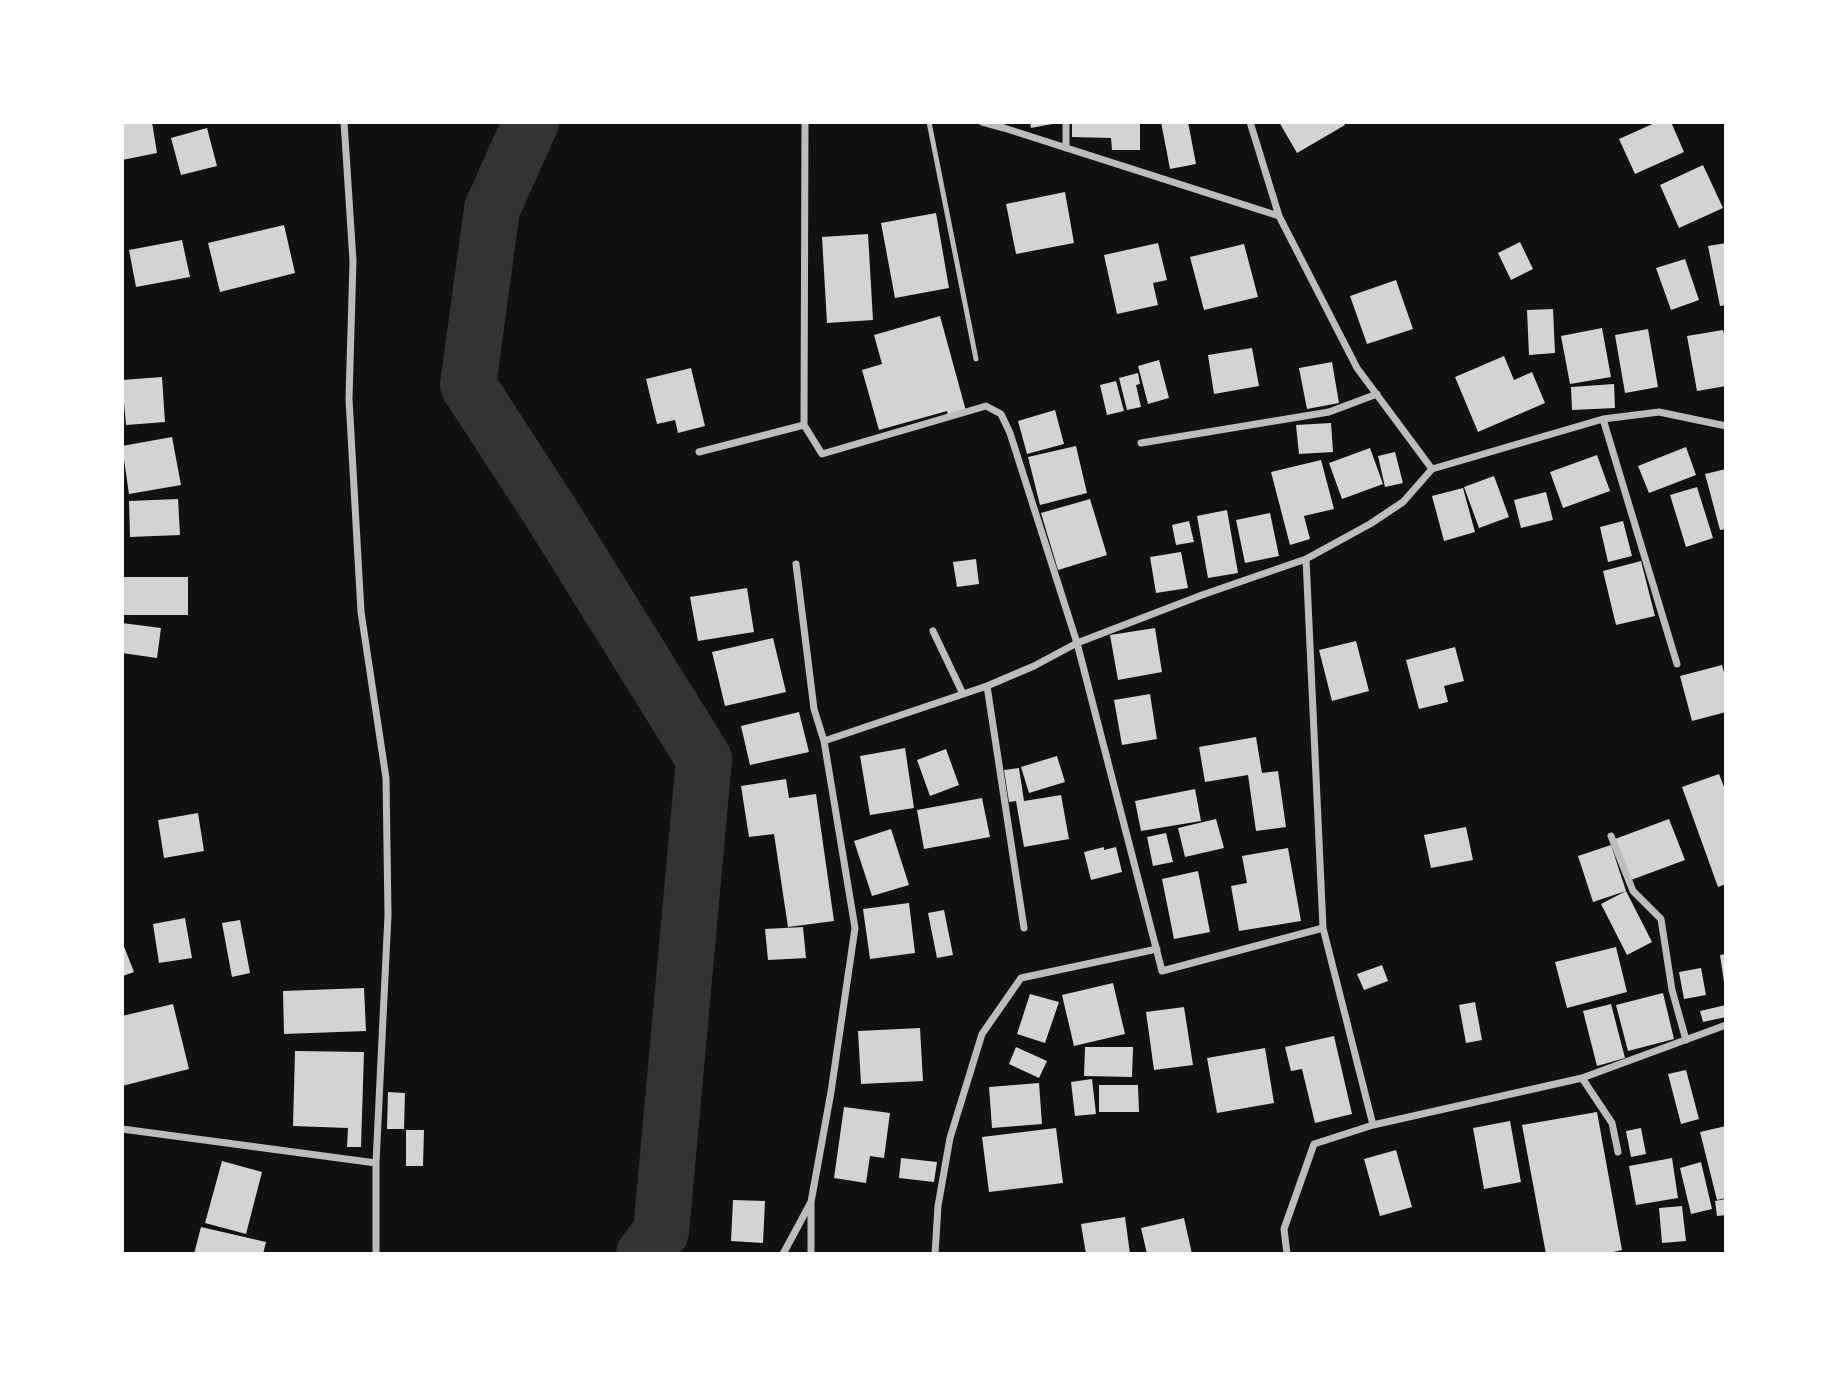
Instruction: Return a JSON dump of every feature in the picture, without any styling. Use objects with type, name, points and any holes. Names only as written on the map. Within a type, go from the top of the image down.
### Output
[{"type":"street","points":[[344,122],[353,261],[349,399],[359,587],[386,778],[388,915],[376,1163],[376,1254]]},
{"type":"street","points":[[805,122],[804,425],[822,454],[986,406],[1001,414],[1010,433],[1077,643],[1163,971],[1322,928]]},
{"type":"street","points":[[982,122],[1279,216]]},
{"type":"street","points":[[1066,122],[1066,148]]},
{"type":"street","points":[[1250,122],[1279,216],[1357,368],[1432,470]]},
{"type":"street","points":[[1141,443],[1329,412],[1377,394]]},
{"type":"street","points":[[824,741],[987,686],[1034,666],[1077,643],[1202,594],[1306,559],[1370,524],[1403,502],[1432,470],[1602,419],[1660,412],[1726,426]]},
{"type":"street","points":[[1602,419],[1677,664]]},
{"type":"street","points":[[699,452],[804,425]]},
{"type":"street","points":[[1306,559],[1322,928],[1373,1125]]},
{"type":"street","points":[[796,564],[814,709],[824,741],[855,928],[831,1092],[811,1202],[811,1254]]},
{"type":"street","points":[[933,631],[963,694]]},
{"type":"street","points":[[987,686],[1024,928]]},
{"type":"street","points":[[1611,836],[1633,891],[1661,919],[1672,990],[1686,1040]]},
{"type":"street","points":[[935,1254],[937,1206],[950,1138],[982,1034],[1021,978],[1157,950]]},
{"type":"street","points":[[1287,1254],[1284,1229],[1314,1144],[1373,1125],[1582,1077],[1726,1025]]},
{"type":"street","points":[[1582,1077],[1612,1123],[1618,1152]]},
{"type":"street","points":[[122,1129],[376,1163]]},
{"type":"street","points":[[783,1254],[811,1202]]},
{"type":"lane","points":[[929,122],[976,359]]},
{"type":"building","points":[[122,122],[152,122],[157,153],[122,160]]},
{"type":"building","points":[[1030,122],[1052,122],[1052,124],[1031,128]]},
{"type":"building","points":[[1072,122],[1140,122],[1140,150],[1112,150],[1111,138],[1072,137]]},
{"type":"building","points":[[1161,122],[1188,122],[1196,164],[1170,169]]},
{"type":"building","points":[[1279,122],[1343,122],[1345,125],[1297,153]]},
{"type":"building","points":[[1657,122],[1671,122],[1684,152],[1635,174],[1619,139]]},
{"type":"building","points":[[207,128],[217,166],[181,175],[171,138]]},
{"type":"building","points":[[1703,165],[1723,208],[1679,228],[1660,185]]},
{"type":"building","points":[[1065,192],[1074,243],[1016,254],[1006,204]]},
{"type":"building","points":[[936,213],[949,288],[895,298],[881,223]]},
{"type":"building","points":[[284,225],[295,273],[220,292],[208,243]]},
{"type":"building","points":[[868,234],[873,320],[827,323],[822,237]]},
{"type":"building","points":[[182,240],[190,277],[136,287],[129,250]]},
{"type":"building","points":[[1520,242],[1533,269],[1511,280],[1498,253]]},
{"type":"building","points":[[1158,243],[1167,280],[1153,283],[1158,305],[1117,314],[1104,255]]},
{"type":"building","points":[[1726,243],[1726,305],[1720,306],[1708,246]]},
{"type":"building","points":[[1244,244],[1258,297],[1204,310],[1190,257]]},
{"type":"building","points":[[1685,259],[1699,300],[1671,310],[1656,268]]},
{"type":"building","points":[[1396,280],[1413,329],[1367,344],[1350,296]]},
{"type":"building","points":[[1553,309],[1555,353],[1529,355],[1527,310]]},
{"type":"building","points":[[940,316],[966,411],[948,416],[947,411],[879,430],[862,370],[882,364],[874,335]]},
{"type":"building","points":[[1602,328],[1611,377],[1570,384],[1561,336]]},
{"type":"building","points":[[1648,329],[1658,387],[1625,393],[1615,335]]},
{"type":"building","points":[[1723,330],[1726,343],[1726,386],[1697,391],[1687,336]]},
{"type":"building","points":[[1252,348],[1259,386],[1214,394],[1208,355]]},
{"type":"building","points":[[1504,356],[1514,380],[1532,372],[1545,403],[1478,432],[1455,377]]},
{"type":"building","points":[[1159,360],[1169,398],[1148,404],[1138,366]]},
{"type":"building","points":[[1332,362],[1339,403],[1307,409],[1299,368]]},
{"type":"building","points":[[691,368],[705,426],[678,433],[675,420],[657,424],[646,379]]},
{"type":"building","points":[[1138,373],[1140,384],[1136,385],[1141,407],[1127,410],[1119,378]]},
{"type":"building","points":[[162,377],[165,422],[126,425],[122,380]]},
{"type":"building","points":[[1116,381],[1124,411],[1107,415],[1100,385]]},
{"type":"building","points":[[1614,384],[1615,408],[1572,410],[1571,387]]},
{"type":"building","points":[[1055,410],[1064,444],[1027,454],[1018,421]]},
{"type":"building","points":[[1331,423],[1333,452],[1299,454],[1296,425]]},
{"type":"building","points":[[172,437],[181,485],[129,494],[122,446]]},
{"type":"building","points":[[1076,446],[1087,493],[1040,505],[1028,457]]},
{"type":"building","points":[[1686,447],[1696,475],[1649,493],[1638,466]]},
{"type":"building","points":[[1370,448],[1383,484],[1342,499],[1329,463]]},
{"type":"building","points":[[1395,452],[1403,483],[1385,487],[1378,456]]},
{"type":"building","points":[[1597,455],[1610,491],[1563,508],[1550,472]]},
{"type":"building","points":[[1321,460],[1334,509],[1304,516],[1310,539],[1290,545],[1271,472]]},
{"type":"building","points":[[1726,469],[1726,529],[1720,530],[1705,474]]},
{"type":"building","points":[[1494,476],[1509,517],[1479,528],[1464,487]]},
{"type":"building","points":[[1697,487],[1713,538],[1686,547],[1670,495]]},
{"type":"building","points":[[1463,488],[1475,532],[1444,541],[1432,496]]},
{"type":"building","points":[[1546,492],[1553,520],[1521,528],[1514,500]]},
{"type":"building","points":[[178,499],[180,535],[130,537],[129,501]]},
{"type":"building","points":[[1090,499],[1107,555],[1058,570],[1041,513]]},
{"type":"building","points":[[1227,510],[1238,573],[1208,578],[1197,516]]},
{"type":"building","points":[[1270,513],[1279,556],[1245,563],[1236,520]]},
{"type":"building","points":[[1189,521],[1194,542],[1176,545],[1172,525]]},
{"type":"building","points":[[1623,521],[1632,556],[1608,562],[1600,527]]},
{"type":"building","points":[[1181,552],[1188,588],[1156,593],[1150,557]]},
{"type":"building","points":[[976,559],[979,584],[957,587],[953,562]]},
{"type":"building","points":[[1641,561],[1655,616],[1616,625],[1603,571]]},
{"type":"building","points":[[122,577],[188,577],[188,615],[122,615]]},
{"type":"building","points":[[747,588],[754,632],[698,641],[690,597]]},
{"type":"building","points":[[122,623],[161,628],[157,658],[122,653]]},
{"type":"building","points":[[1155,628],[1162,672],[1118,680],[1110,635]]},
{"type":"building","points":[[773,638],[786,692],[725,706],[712,652]]},
{"type":"building","points":[[1356,641],[1369,691],[1332,701],[1319,650]]},
{"type":"building","points":[[1455,647],[1464,681],[1444,686],[1448,702],[1419,709],[1406,660]]},
{"type":"building","points":[[1722,665],[1726,680],[1726,712],[1692,721],[1680,676]]},
{"type":"building","points":[[1150,694],[1157,739],[1122,745],[1114,700]]},
{"type":"building","points":[[799,712],[809,752],[750,765],[741,726]]},
{"type":"building","points":[[1256,737],[1262,773],[1278,771],[1286,827],[1256,831],[1248,775],[1205,782],[1199,747]]},
{"type":"building","points":[[905,748],[914,808],[870,815],[860,756]]},
{"type":"building","points":[[946,749],[959,785],[930,796],[917,760]]},
{"type":"building","points":[[1057,756],[1065,782],[1029,793],[1021,767]]},
{"type":"building","points":[[1019,768],[1024,801],[1061,795],[1069,839],[1024,847],[1016,801],[1009,802],[1004,770]]},
{"type":"building","points":[[1719,774],[1726,792],[1726,884],[1718,887],[1682,787]]},
{"type":"building","points":[[786,779],[789,798],[816,794],[834,921],[788,927],[774,834],[749,837],[741,786]]},
{"type":"building","points":[[1195,789],[1201,821],[1141,831],[1135,801]]},
{"type":"building","points":[[982,798],[990,837],[924,849],[917,810]]},
{"type":"building","points":[[198,813],[204,851],[164,858],[158,820]]},
{"type":"building","points":[[1216,819],[1224,848],[1185,857],[1178,828]]},
{"type":"building","points":[[1669,819],[1685,860],[1631,880],[1615,839]]},
{"type":"building","points":[[1466,827],[1473,860],[1431,868],[1424,835]]},
{"type":"building","points":[[891,829],[909,885],[872,896],[854,841]]},
{"type":"building","points":[[1166,833],[1173,862],[1153,866],[1147,837]]},
{"type":"building","points":[[1611,845],[1626,891],[1593,902],[1578,856]]},
{"type":"building","points":[[1104,847],[1104,850],[1116,847],[1122,872],[1091,880],[1084,852]]},
{"type":"building","points":[[1288,848],[1301,921],[1239,931],[1231,886],[1247,883],[1242,856]]},
{"type":"building","points":[[1198,871],[1210,932],[1174,939],[1162,879]]},
{"type":"building","points":[[1626,891],[1652,942],[1627,955],[1601,904]]},
{"type":"building","points":[[909,903],[915,953],[870,959],[863,909]]},
{"type":"building","points":[[944,910],[953,955],[937,958],[928,913]]},
{"type":"building","points":[[185,918],[192,958],[159,963],[153,924]]},
{"type":"building","points":[[240,920],[250,973],[232,977],[222,923]]},
{"type":"building","points":[[803,927],[806,958],[768,960],[765,929]]},
{"type":"building","points":[[123,944],[134,972],[123,976]]},
{"type":"building","points":[[1616,947],[1627,992],[1567,1008],[1555,962]]},
{"type":"building","points":[[1726,954],[1726,982],[1724,982],[1720,955]]},
{"type":"building","points":[[1382,965],[1388,981],[1364,990],[1357,974]]},
{"type":"building","points":[[1701,968],[1706,995],[1684,999],[1679,972]]},
{"type":"building","points":[[1113,983],[1125,1034],[1074,1046],[1062,995]]},
{"type":"building","points":[[364,988],[366,1031],[284,1034],[283,991]]},
{"type":"building","points":[[1663,993],[1674,1039],[1628,1051],[1616,1005]]},
{"type":"building","points":[[1030,994],[1059,1002],[1045,1043],[1017,1034]]},
{"type":"building","points":[[1475,1002],[1482,1040],[1466,1043],[1459,1005]]},
{"type":"building","points":[[173,1004],[189,1069],[122,1086],[122,1016]]},
{"type":"building","points":[[1611,1004],[1625,1058],[1597,1066],[1583,1011]]},
{"type":"building","points":[[1726,1005],[1726,1017],[1703,1022],[1700,1011]]},
{"type":"building","points":[[1184,1007],[1193,1065],[1154,1070],[1146,1012]]},
{"type":"building","points":[[920,1028],[923,1081],[861,1084],[858,1031]]},
{"type":"building","points":[[1334,1036],[1352,1114],[1315,1123],[1302,1069],[1291,1071],[1285,1047]]},
{"type":"building","points":[[1016,1047],[1047,1061],[1039,1078],[1009,1064]]},
{"type":"building","points":[[1085,1047],[1133,1047],[1132,1077],[1084,1076]]},
{"type":"building","points":[[1265,1048],[1274,1103],[1217,1113],[1207,1058]]},
{"type":"building","points":[[295,1051],[364,1052],[361,1147],[347,1147],[348,1128],[293,1126]]},
{"type":"building","points":[[1686,1070],[1699,1119],[1681,1124],[1668,1074]]},
{"type":"building","points":[[1092,1079],[1096,1114],[1075,1116],[1071,1082]]},
{"type":"building","points":[[1039,1083],[1042,1124],[992,1128],[989,1087]]},
{"type":"building","points":[[1099,1085],[1138,1085],[1139,1112],[1099,1112]]},
{"type":"building","points":[[388,1092],[405,1093],[404,1129],[387,1129]]},
{"type":"building","points":[[844,1107],[890,1113],[884,1158],[870,1156],[866,1183],[834,1178]]},
{"type":"building","points":[[1597,1112],[1622,1250],[1604,1254],[1546,1254],[1522,1125]]},
{"type":"building","points":[[1510,1121],[1521,1182],[1484,1189],[1473,1128]]},
{"type":"building","points":[[1726,1126],[1726,1198],[1717,1200],[1700,1132]]},
{"type":"building","points":[[1056,1128],[1063,1183],[989,1192],[982,1137]]},
{"type":"building","points":[[1641,1128],[1646,1154],[1631,1157],[1626,1131]]},
{"type":"building","points":[[406,1130],[424,1130],[423,1166],[406,1166]]},
{"type":"building","points":[[1396,1150],[1412,1207],[1380,1216],[1364,1159]]},
{"type":"building","points":[[901,1158],[937,1162],[934,1182],[899,1178]]},
{"type":"building","points":[[1672,1158],[1678,1198],[1636,1205],[1629,1166]]},
{"type":"building","points":[[222,1161],[262,1172],[246,1234],[205,1223]]},
{"type":"building","points":[[1701,1162],[1712,1209],[1691,1214],[1680,1168]]},
{"type":"building","points":[[1726,1199],[1726,1215],[1717,1216],[1715,1201]]},
{"type":"building","points":[[733,1200],[765,1201],[763,1243],[731,1241]]},
{"type":"building","points":[[1682,1206],[1686,1241],[1662,1243],[1659,1208]]},
{"type":"building","points":[[1125,1217],[1130,1254],[1086,1254],[1081,1224]]},
{"type":"building","points":[[1184,1218],[1192,1254],[1147,1254],[1141,1228]]},
{"type":"building","points":[[201,1227],[266,1242],[263,1254],[194,1254]]},
{"type":"waterway","points":[[531,122],[492,209],[468,385],[704,759],[661,1232],[644,1254]]}]
